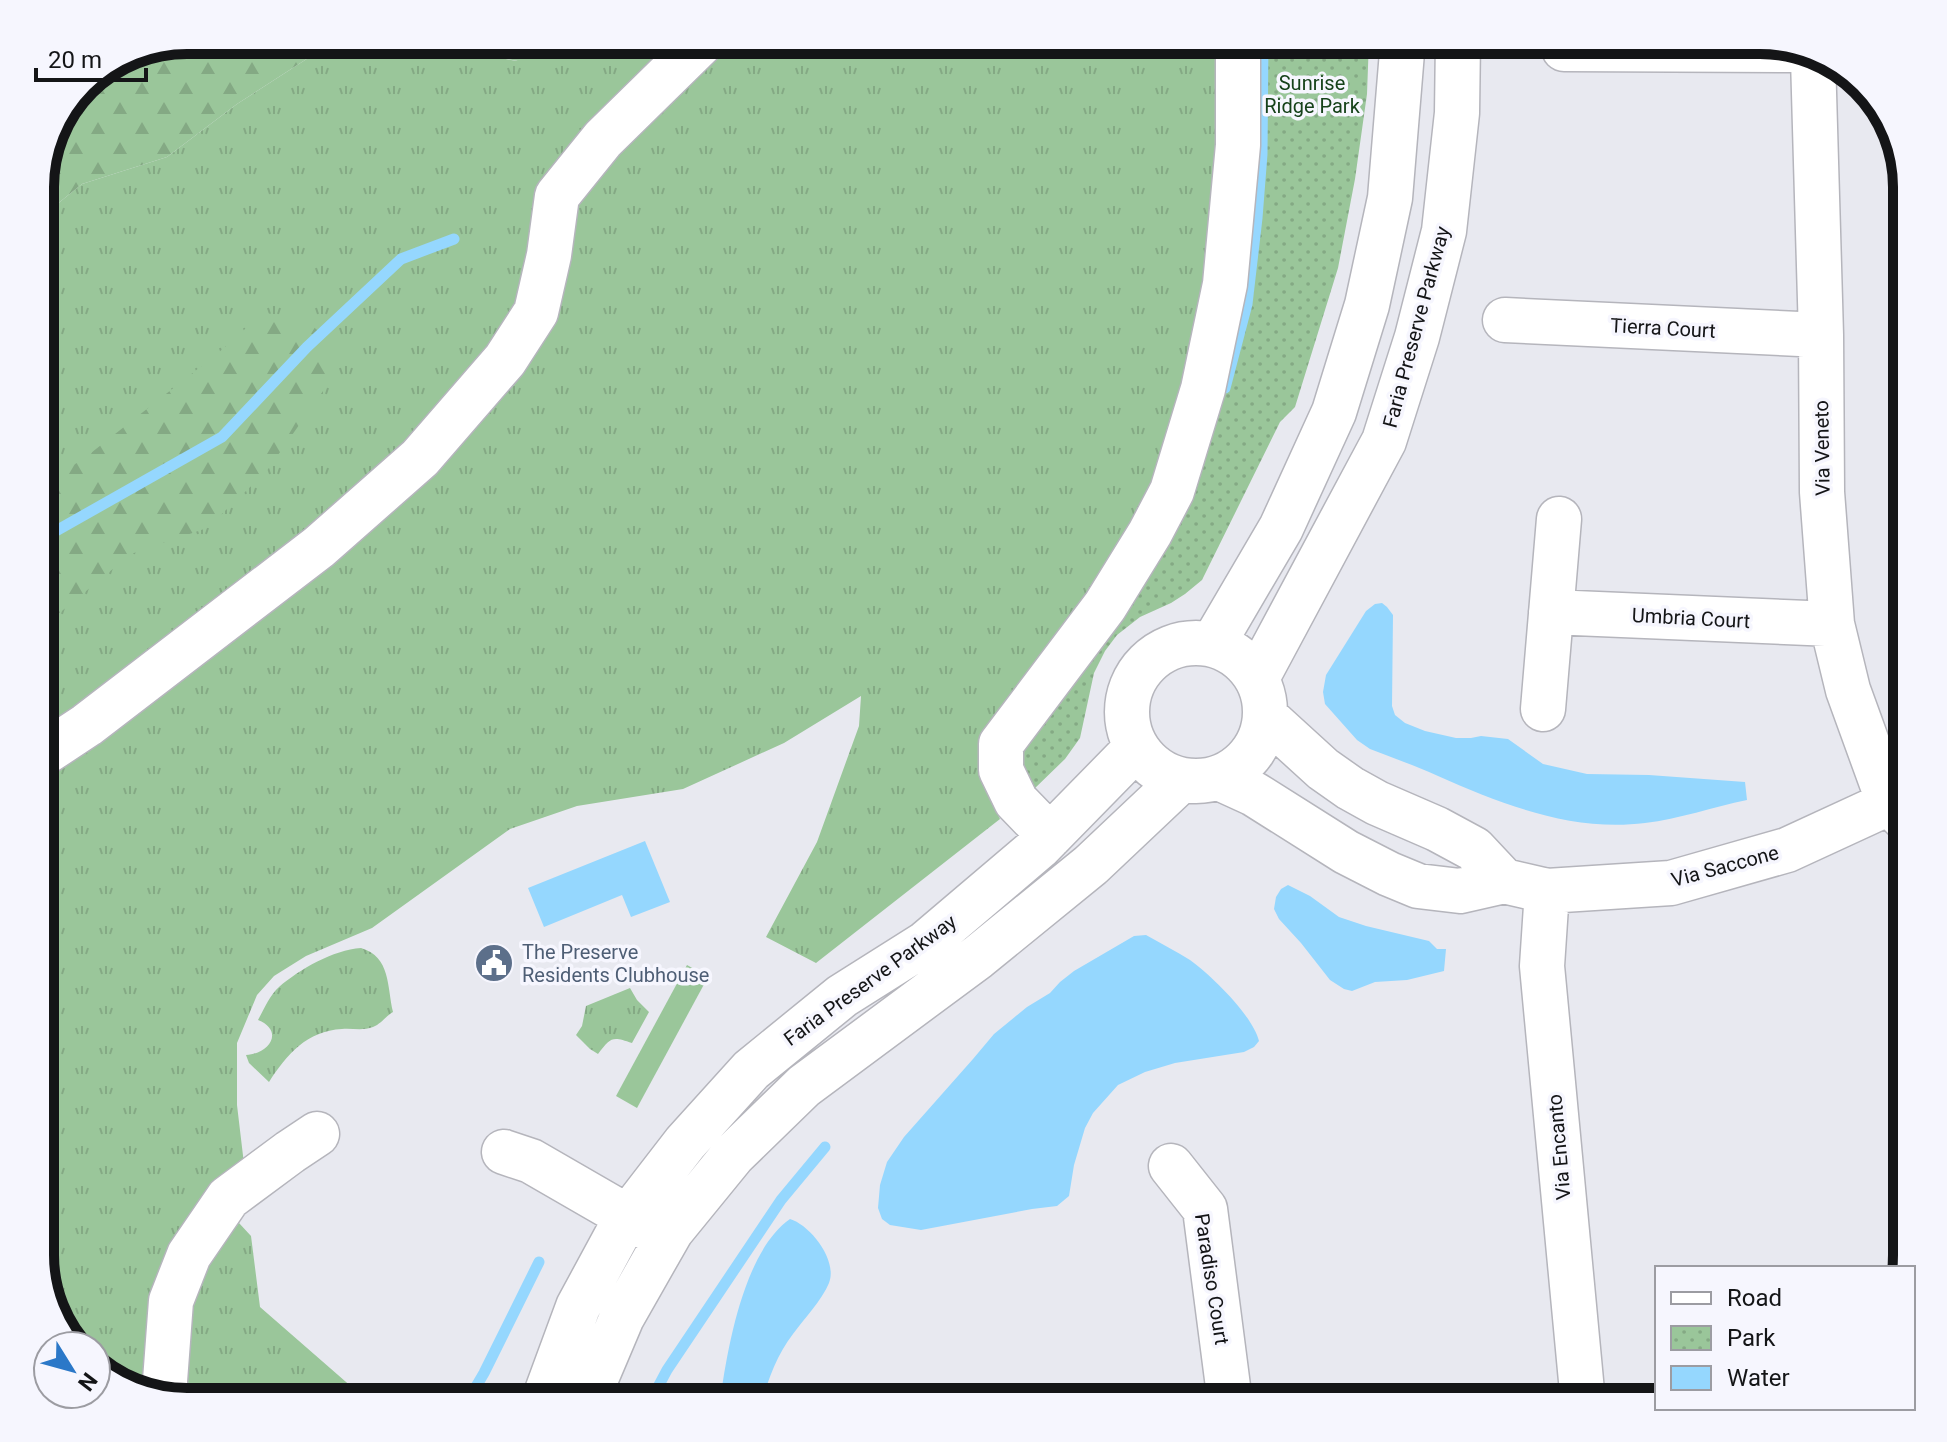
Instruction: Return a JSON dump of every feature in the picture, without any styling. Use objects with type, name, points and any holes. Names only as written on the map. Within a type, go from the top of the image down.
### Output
[{"type":"street","points":[[54,747],[87,725],[319,547],[420,458],[505,360],[536,312],[549,255],[557,196],[603,139],[690,54]]},
{"type":"street","points":[[1050,836],[1016,801],[1001,770],[1001,744],[1105,606],[1172,491],[1203,389],[1225,284],[1238,145],[1238,54]]},
{"type":"street","points":[[1213,644],[1281,528],[1334,412],[1367,305],[1390,198],[1402,54]]},
{"type":"street","name":"Faria Preserve Parkway","points":[[1262,698],[1384,441],[1417,337],[1444,231],[1457,113],[1458,54]]},
{"type":"street","name":"Via Veneto","points":[[1813,66],[1822,492],[1832,624],[1848,690],[1893,800]]},
{"type":"street","name":"Tierra Court","points":[[1505,320],[1821,335]]},
{"type":"street","points":[[1543,709],[1559,519]]},
{"type":"street","name":"Umbria Court","points":[[1551,612],[1832,624]]},
{"type":"street","points":[[1200,779],[1163,774],[1148,763],[1136,748],[1128,726],[1127,703],[1134,681],[1148,662],[1167,649],[1190,642],[1213,644],[1246,662],[1262,698],[1323,769],[1377,803],[1474,849],[1504,881]]},
{"type":"street","points":[[592,1388],[622,1317],[671,1231],[733,1155],[804,1086],[978,957],[1200,779],[1237,768],[1251,754],[1261,737],[1262,698]]},
{"type":"street","name":"Faria Preserve Parkway","points":[[548,1388],[578,1307],[629,1216],[685,1143],[751,1070],[842,996],[926,943],[1039,847],[1136,748]]},
{"type":"street","name":"Via Saccone","points":[[1200,779],[1254,794],[1346,852],[1389,874],[1418,886],[1460,891],[1504,881],[1547,891],[1671,883],[1787,850],[1893,814]]},
{"type":"street","name":"Via Encanto","points":[[1547,891],[1542,966],[1582,1388]]},
{"type":"street","points":[[165,1385],[171,1301],[189,1255],[228,1198],[317,1134]]},
{"type":"street","points":[[504,1152],[531,1161],[666,1240]]},
{"type":"street","name":"Paradiso Court","points":[[1171,1166],[1205,1209],[1228,1388]]},
{"type":"green space","points":[[187,54],[314,54],[237,104],[167,157],[82,184],[54,207],[54,179],[68,128],[99,87],[121,72],[161,57]]},
{"type":"green space","points":[[314,54],[477,54],[517,61],[525,54],[1226,54],[1220,229],[1172,464],[986,767],[987,792],[1000,819],[816,963],[766,937],[817,842],[859,726],[861,696],[784,743],[683,789],[577,806],[510,829],[372,928],[306,956],[274,976],[257,995],[237,1043],[237,1105],[244,1164],[140,1379],[112,1364],[112,1330],[78,1330],[64,1306],[54,1263],[54,207],[82,184],[167,157],[237,104]]},
{"type":"green space","points":[[478,54],[526,54],[518,61]]},
{"type":"green space","name":"Sunrise Ridge Park","points":[[1254,54],[1368,54],[1367,94],[1355,179],[1338,268],[1295,407],[1280,422],[1202,580],[1171,603],[1140,617],[1117,635],[1094,673],[1080,738],[1065,759],[1033,790],[1021,779],[1016,747],[1170,533]]},
{"type":"green space","points":[[263,313],[302,317],[331,342],[335,374],[266,472],[207,528],[131,554],[54,617],[54,476],[82,460],[218,353]]},
{"type":"green space","points":[[361,948],[371,952],[383,966],[393,1012],[373,1027],[330,1031],[308,1039],[291,1053],[269,1082],[249,1063],[246,1055],[261,1051],[271,1041],[271,1030],[258,1020],[273,994],[307,967],[339,952]]},
{"type":"green space","points":[[687,965],[708,977],[637,1108],[616,1096]]},
{"type":"green space","points":[[630,988],[649,1012],[632,1043],[612,1040],[598,1054],[576,1035],[582,1026],[586,1006]]},
{"type":"green space","points":[[239,1223],[251,1236],[260,1307],[353,1388],[188,1388],[186,1332],[199,1283]]},
{"type":"water","points":[[1382,603],[1393,615],[1392,706],[1395,715],[1405,723],[1456,738],[1481,736],[1508,739],[1543,764],[1587,774],[1745,782],[1747,800],[1645,823],[1591,824],[1513,806],[1370,749],[1357,740],[1325,704],[1323,692],[1326,675],[1366,611]]},
{"type":"water","points":[[645,841],[670,902],[631,917],[622,895],[544,927],[528,888]]},
{"type":"water","points":[[1288,885],[1339,917],[1429,941],[1437,949],[1446,949],[1444,971],[1407,980],[1375,982],[1352,991],[1344,989],[1330,980],[1279,919],[1274,909],[1276,897]]},
{"type":"water","points":[[1146,935],[1190,960],[1209,975],[1249,1020],[1259,1041],[1254,1047],[1244,1052],[1175,1063],[1145,1072],[1118,1085],[1093,1113],[1085,1128],[1069,1196],[1057,1206],[921,1230],[890,1225],[882,1219],[878,1208],[880,1185],[887,1162],[904,1137],[994,1034],[1050,993],[1074,971],[1134,936]]},
{"type":"water","points":[[790,1219],[806,1228],[826,1254],[830,1264],[829,1283],[783,1349],[766,1388],[722,1388],[740,1303],[749,1277],[774,1234]]},
{"type":"waterway","points":[[1225,388],[1247,304],[1257,218],[1262,154],[1263,54]]},
{"type":"waterway","points":[[54,532],[222,437],[307,347],[401,259],[454,239]]},
{"type":"waterway","points":[[657,1388],[781,1200],[825,1147]]},
{"type":"waterway","points":[[475,1388],[539,1262]]},
{"type":"place","name":"The Preserve Residents Clubhouse","points":[[494,963]]}]
